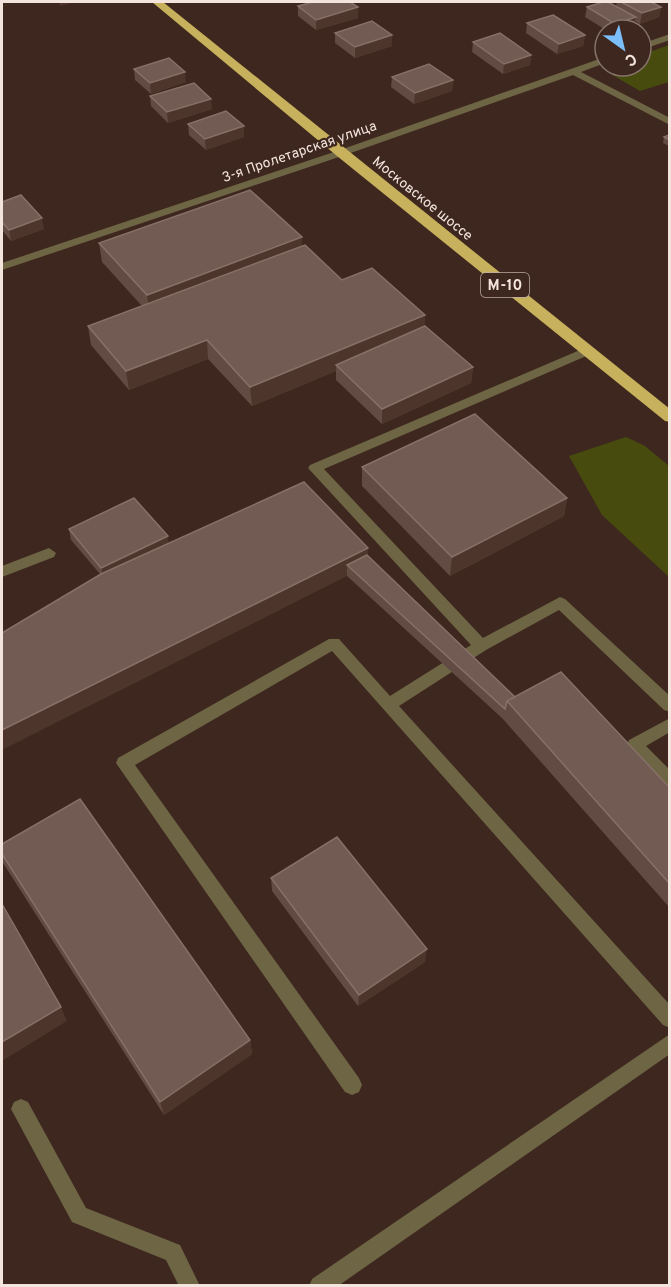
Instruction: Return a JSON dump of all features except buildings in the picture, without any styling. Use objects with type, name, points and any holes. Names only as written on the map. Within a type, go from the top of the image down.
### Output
[{"type":"highway","name":"Московское шоссе","points":[[157,2],[669,417]]},
{"type":"street","points":[[653,43],[669,37]]},
{"type":"street","name":"3-я Пролетарская улица","points":[[2,267],[341,153],[593,64]]},
{"type":"street","points":[[573,71],[668,121]]},
{"type":"street","points":[[481,646],[315,468],[587,351]]},
{"type":"street","points":[[2,572],[49,553]]},
{"type":"street","points":[[388,705],[481,646],[560,603],[669,706]]},
{"type":"street","points":[[352,1085],[124,763],[334,643],[669,1019]]},
{"type":"street","points":[[669,724],[635,745],[669,781]]},
{"type":"street","points":[[319,1286],[669,1043]]},
{"type":"street","points":[[21,1109],[79,1215],[173,1252],[190,1286]]},
{"type":"green space","points":[[669,45],[669,82],[640,91],[618,78],[653,78],[653,51]]},
{"type":"green space","points":[[626,437],[645,446],[669,466],[669,577],[602,515],[569,456]]}]
